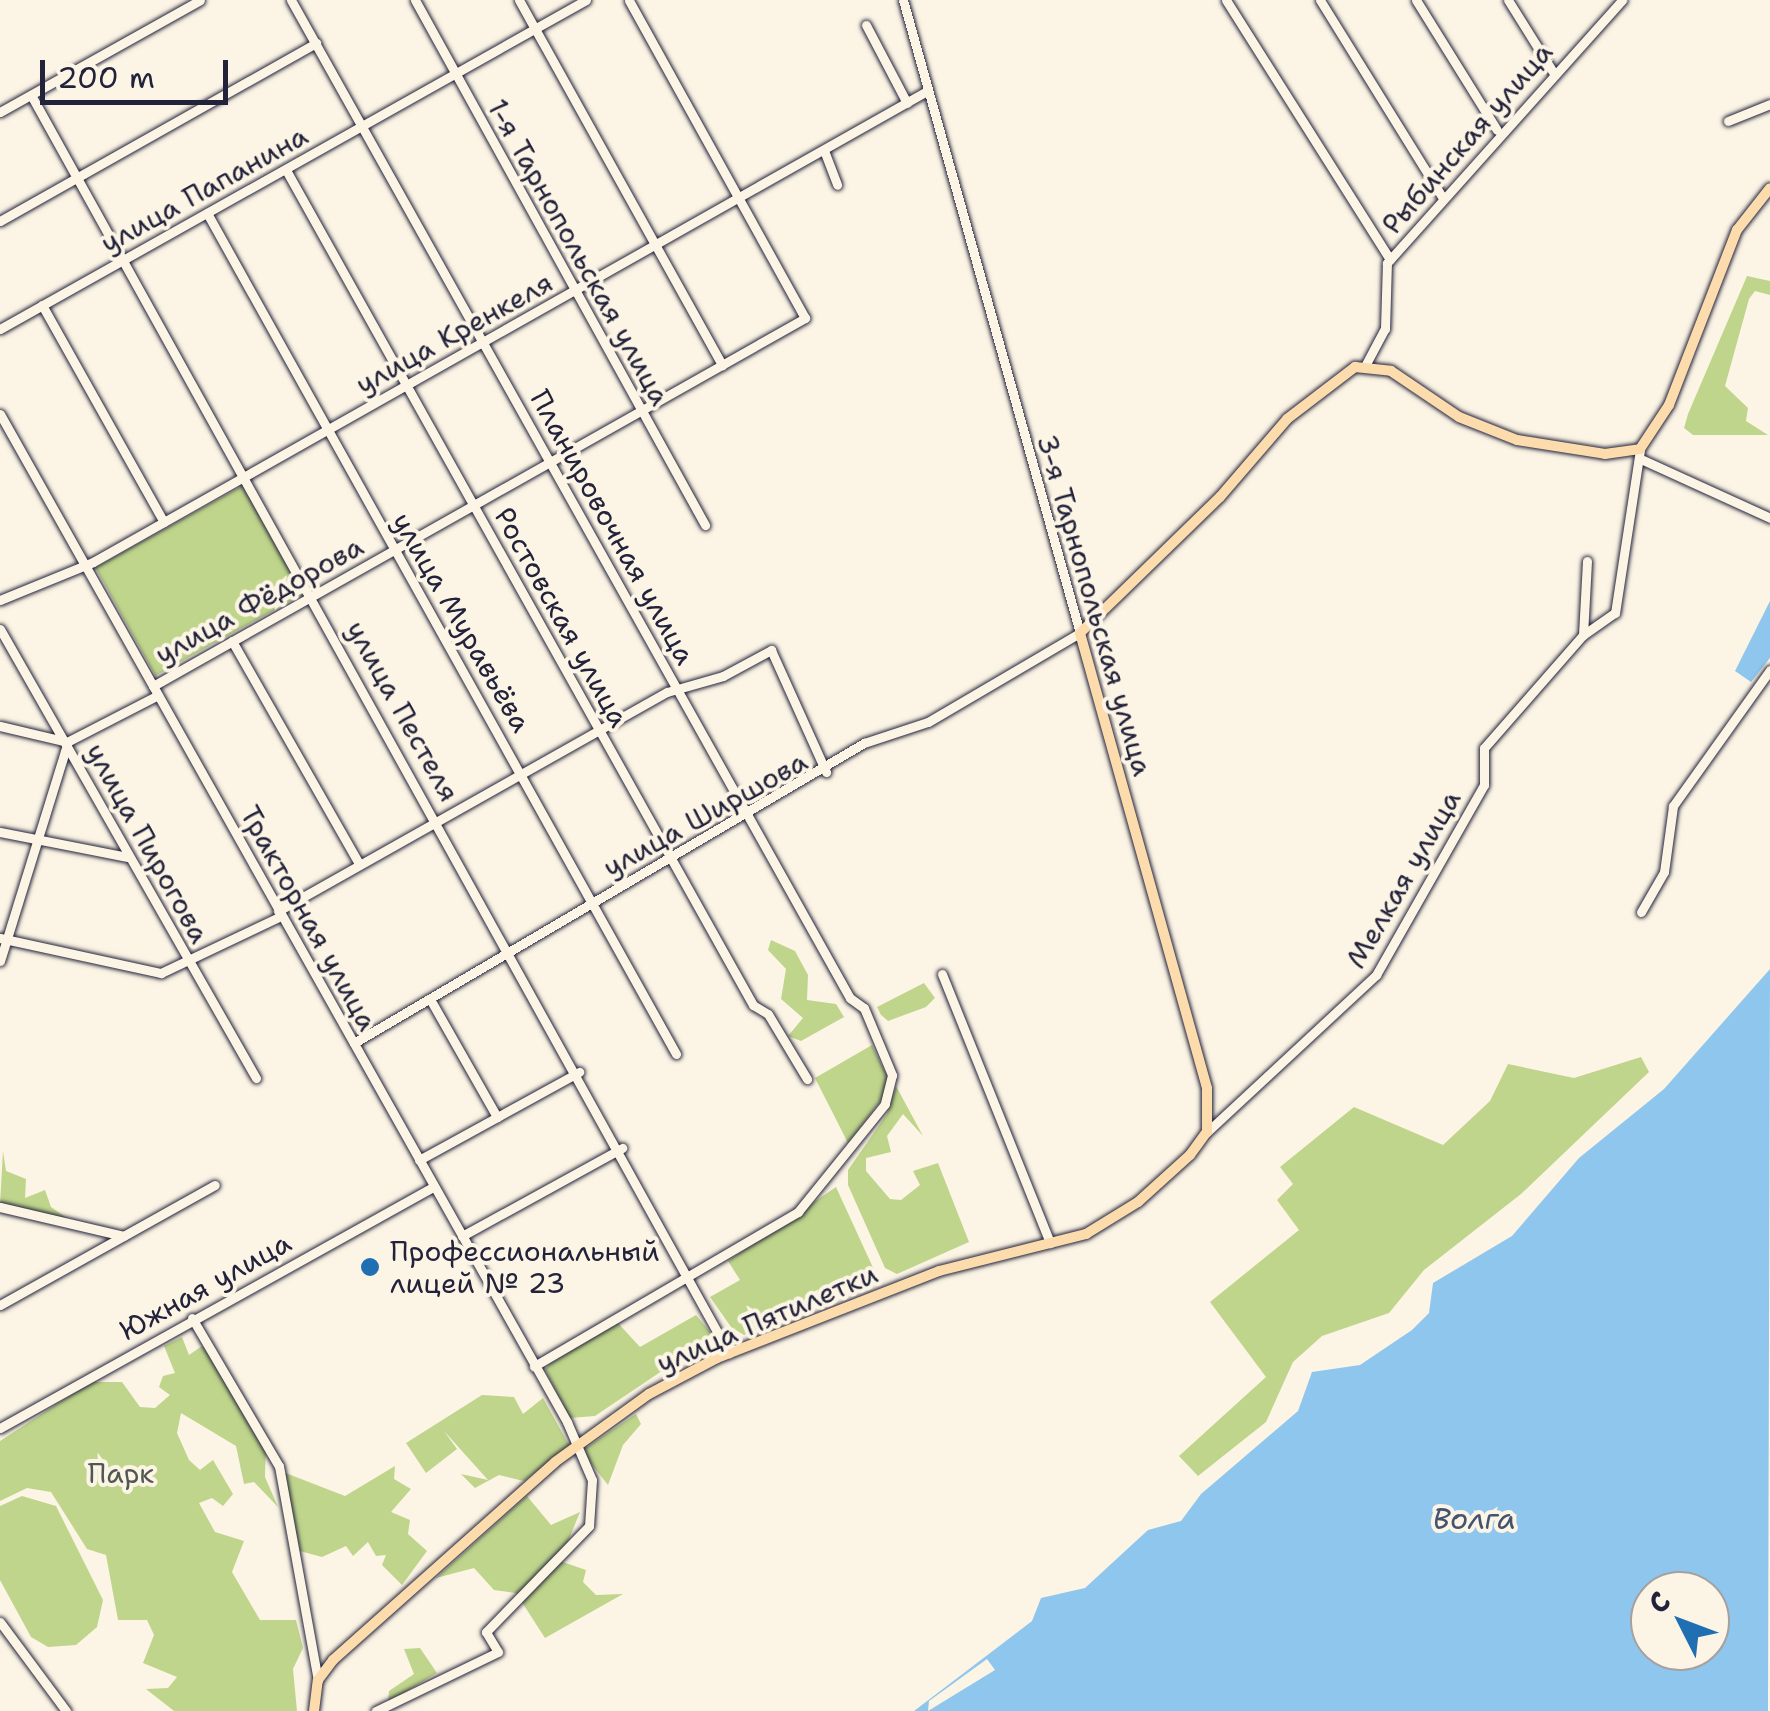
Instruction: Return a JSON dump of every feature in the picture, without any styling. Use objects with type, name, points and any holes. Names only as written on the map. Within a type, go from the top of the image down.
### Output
[{"type":"main road","points":[[1080,633],[1220,497],[1287,418],[1332,380],[1366,364],[1495,433],[1589,452],[1642,454],[1670,406],[1737,230],[1770,188]]},
{"type":"main road","name":"3-я Тарнопольская улица","points":[[1080,633],[1207,1088],[1207,1132]]},
{"type":"main road","name":"улица Пятилетки","points":[[318,1680],[575,1446],[668,1382],[729,1353],[959,1264],[1050,1243],[1116,1218],[1207,1132]]},
{"type":"main road","points":[[314,1711],[318,1680]]},
{"type":"street","points":[[0,112],[200,0]]},
{"type":"street","name":"Планировочная улица","points":[[291,0],[850,998],[864,1008],[892,1075],[885,1104],[821,1190],[692,1275]]},
{"type":"street","name":"1-я Тарнопольская улица","points":[[415,0],[704,525]]},
{"type":"street","points":[[519,0],[722,365]]},
{"type":"street","name":"улица Папанина","points":[[0,329],[586,0]]},
{"type":"street","points":[[629,0],[738,199]]},
{"type":"street","name":"3-я Тарнопольская улица","points":[[903,0],[925,92],[1080,633]]},
{"type":"street","points":[[1226,0],[1389,261],[1385,329],[1366,364]]},
{"type":"street","points":[[1320,0],[1442,196]]},
{"type":"street","points":[[1416,0],[1498,130]]},
{"type":"street","points":[[1508,0],[1553,72]]},
{"type":"street","points":[[1603,0],[1610,12]]},
{"type":"street","name":"Рыбинская улица","points":[[1389,261],[1498,130],[1622,0]]},
{"type":"street","points":[[866,25],[907,103]]},
{"type":"street","points":[[0,221],[316,43]]},
{"type":"street","name":"улица Кренкеля","points":[[0,600],[84,564],[164,522],[825,153],[925,92]]},
{"type":"street","name":"улица Пестеля","points":[[31,95],[622,1148],[692,1275],[729,1353]]},
{"type":"street","points":[[1728,121],[1770,104]]},
{"type":"street","points":[[825,153],[837,185]]},
{"type":"street","name":"Ростовская улица","points":[[286,170],[753,1005],[768,1014],[807,1078]]},
{"type":"street","name":"улица Фёдорова","points":[[68,742],[232,641],[805,318],[738,199]]},
{"type":"street","name":"улица Муравьёва","points":[[207,213],[676,1054]]},
{"type":"street","points":[[42,305],[164,522]]},
{"type":"street","name":"Тракторная улица","points":[[0,414],[462,1236],[592,1480],[590,1526],[486,1632],[498,1652],[376,1711]]},
{"type":"street","points":[[1642,454],[1770,518]]},
{"type":"street","name":"Мелкая улица","points":[[1207,1132],[1376,976],[1484,786],[1479,756],[1583,634],[1615,613],[1642,454]]},
{"type":"street","points":[[1583,634],[1587,561]]},
{"type":"street","name":"улица Пирогова","points":[[0,629],[68,742],[128,857],[256,1078]]},
{"type":"street","name":"улица Ширшова","points":[[354,1043],[826,772],[864,743],[928,722],[1080,633]]},
{"type":"street","points":[[232,641],[358,864]]},
{"type":"street","points":[[4,939],[152,973],[188,964],[600,730],[677,690],[771,650],[826,772]]},
{"type":"street","points":[[1641,912],[1664,872],[1673,806],[1770,670]]},
{"type":"street","points":[[0,726],[68,742],[0,961]]},
{"type":"street","points":[[0,832],[128,857]]},
{"type":"street","points":[[942,974],[1050,1243]]},
{"type":"street","points":[[430,999],[497,1117]]},
{"type":"street","points":[[419,1160],[579,1072]]},
{"type":"street","points":[[462,1236],[622,1148]]},
{"type":"street","points":[[0,1304],[215,1185]]},
{"type":"street","name":"Южная улица","points":[[0,1428],[433,1186]]},
{"type":"street","points":[[0,1207],[124,1236]]},
{"type":"street","points":[[534,1366],[692,1275]]},
{"type":"street","points":[[192,1318],[280,1466],[318,1680]]},
{"type":"street","points":[[0,1622],[66,1711]]},
{"type":"green space","points":[[1747,276],[1770,281],[1770,295],[1755,291],[1749,299],[1725,386],[1748,408],[1746,421],[1768,435],[1693,435],[1684,428],[1688,414]]},
{"type":"green space","points":[[244,485],[304,593],[155,676],[95,567]]},
{"type":"green space","points":[[771,940],[795,951],[808,975],[807,1000],[836,1004],[844,1017],[801,1041],[788,1036],[803,1018],[781,999],[786,969],[768,950]]},
{"type":"green space","points":[[924,983],[935,998],[926,1007],[888,1021],[881,1015],[877,1007]]},
{"type":"green space","points":[[872,1045],[888,1078],[886,1094],[848,1143],[815,1078]]},
{"type":"green space","points":[[1641,1057],[1649,1072],[1521,1194],[1424,1270],[1389,1313],[1322,1336],[1293,1362],[1266,1422],[1198,1476],[1179,1456],[1266,1377],[1210,1302],[1299,1230],[1277,1200],[1293,1184],[1280,1167],[1354,1107],[1443,1145],[1490,1101],[1508,1064],[1574,1078]]},
{"type":"green space","points":[[896,1086],[923,1136],[903,1114],[887,1136],[891,1152],[866,1158],[866,1171],[890,1199],[901,1200],[920,1185],[913,1171],[938,1163],[969,1242],[897,1274],[885,1268],[848,1185],[848,1170],[887,1114]]},
{"type":"green space","points":[[3,1151],[6,1171],[26,1179],[25,1198],[45,1190],[51,1207],[71,1221],[0,1204]]},
{"type":"green space","points":[[836,1187],[875,1272],[866,1284],[744,1335],[731,1327],[710,1297],[740,1280],[728,1261]]},
{"type":"green space","points":[[696,1315],[711,1333],[699,1346],[595,1416],[570,1418],[545,1370],[556,1356],[618,1323],[640,1347]]},
{"type":"green space","name":"Парк","points":[[182,1337],[189,1355],[202,1346],[209,1352],[266,1442],[265,1477],[278,1507],[254,1482],[244,1484],[236,1446],[181,1413],[177,1433],[189,1460],[200,1470],[213,1460],[233,1494],[223,1506],[212,1498],[199,1503],[215,1532],[244,1541],[232,1572],[260,1620],[296,1620],[303,1648],[293,1669],[297,1711],[174,1711],[146,1689],[168,1688],[177,1677],[143,1663],[154,1635],[147,1620],[118,1620],[106,1555],[87,1549],[51,1492],[27,1488],[0,1501],[0,1441],[91,1382],[122,1382],[140,1407],[155,1408],[170,1395],[159,1387],[163,1376],[175,1373],[164,1346]]},
{"type":"green space","points":[[482,1395],[514,1397],[523,1414],[543,1398],[569,1445],[524,1481],[499,1475],[475,1488],[461,1474],[488,1480],[444,1431],[457,1449],[426,1473],[406,1443]]},
{"type":"green space","points":[[636,1414],[641,1424],[623,1445],[608,1485],[581,1451]]},
{"type":"green space","points":[[395,1466],[394,1479],[411,1489],[391,1512],[410,1520],[408,1534],[427,1551],[402,1585],[382,1565],[386,1555],[376,1556],[368,1542],[353,1556],[346,1546],[322,1557],[300,1551],[283,1472],[345,1496]]},
{"type":"green space","points":[[22,1496],[56,1506],[103,1600],[97,1627],[76,1645],[48,1647],[31,1637],[0,1580],[0,1506]]},
{"type":"green space","points":[[527,1496],[551,1525],[580,1512],[560,1561],[586,1570],[583,1582],[596,1595],[623,1594],[545,1638],[516,1593],[494,1590],[474,1568],[436,1578]]},
{"type":"green space","points":[[420,1648],[437,1673],[388,1702],[389,1691],[414,1674],[404,1649]]},
{"type":"water","points":[[1770,601],[1770,658],[1751,682],[1735,671]]},
{"type":"water","name":"Волга","points":[[1770,969],[1768,1711],[914,1711],[1032,1621],[1041,1598],[1085,1588],[1148,1530],[1181,1521],[1201,1494],[1298,1411],[1312,1372],[1360,1365],[1412,1330],[1429,1313],[1433,1283],[1512,1236],[1579,1158],[1664,1089]]},
{"type":"pier","points":[[987,1659],[995,1670],[928,1711],[929,1701]]},
{"type":"place","name":"Профессиональный лицей № 23","points":[[370,1267]]}]
